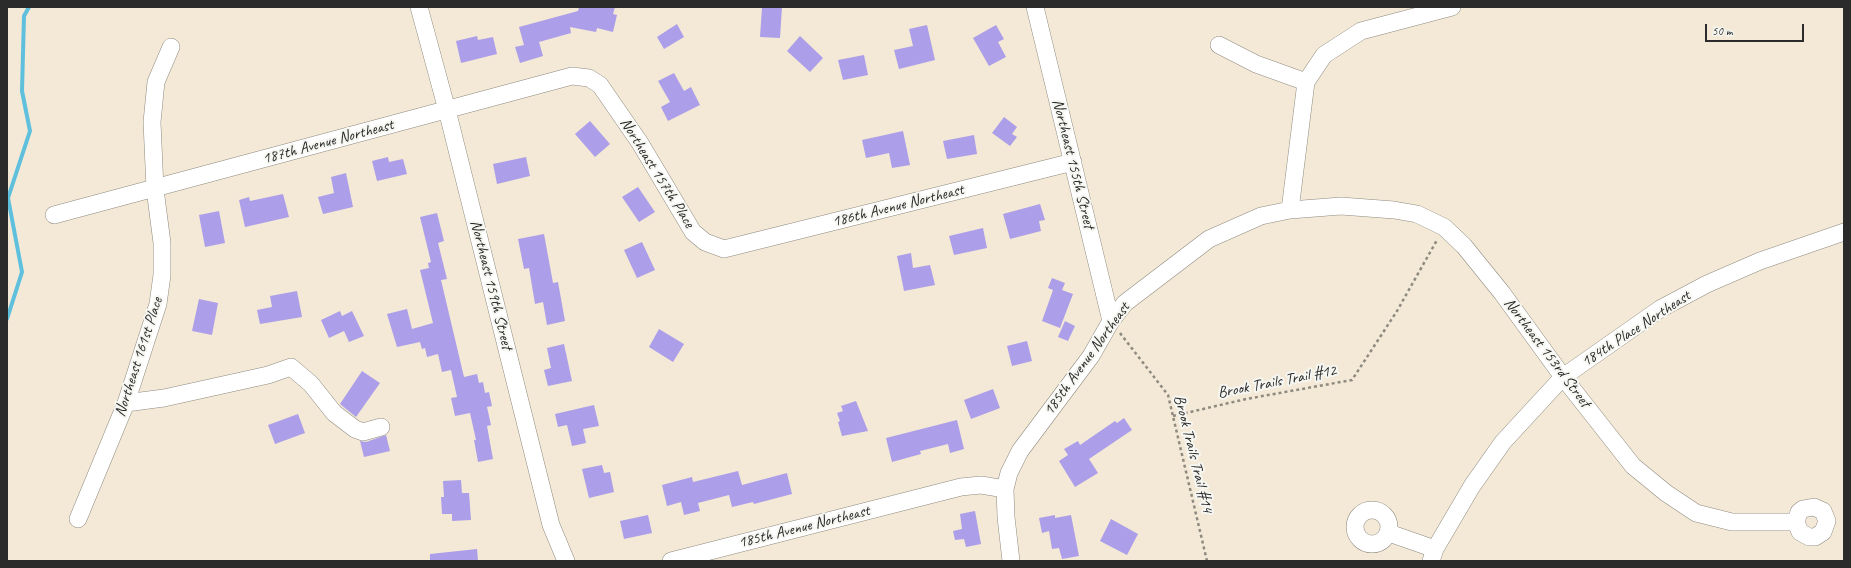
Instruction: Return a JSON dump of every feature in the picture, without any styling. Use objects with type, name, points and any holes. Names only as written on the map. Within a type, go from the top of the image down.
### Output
[{"type":"street","name":"Northeast 159th Street","points":[[419,7],[447,110],[551,525],[566,561]]},
{"type":"street","name":"Northeast 155th Street","points":[[1035,7],[1111,322]]},
{"type":"street","points":[[1290,210],[1306,82],[1324,55],[1360,31],[1452,7]]},
{"type":"street","points":[[1219,45],[1256,64],[1306,82]]},
{"type":"street","name":"Northeast 161st Place","points":[[78,519],[126,403],[158,304],[162,275],[162,243],[155,189],[152,122],[156,82],[171,46]]},
{"type":"street","name":"187th Avenue Northeast","points":[[54,216],[572,76],[589,78],[600,85]]},
{"type":"street","name":"Northeast 157th Place","points":[[600,85],[640,143],[693,232],[705,242],[724,249]]},
{"type":"street","name":"186th Avenue Northeast","points":[[724,249],[1073,162]]},
{"type":"street","name":"Northeast 153rd Street","points":[[1290,210],[1341,206],[1394,210],[1418,214],[1444,227],[1464,246],[1502,293],[1563,377],[1633,466],[1666,493],[1696,513],[1732,522],[1796,522]]},
{"type":"street","name":"185th Avenue Northeast","points":[[671,561],[961,486],[1007,481],[1020,450],[1091,356],[1111,322],[1125,303],[1209,239],[1261,216],[1290,210]]},
{"type":"street","name":"184th Place Northeast","points":[[1433,555],[1472,486],[1503,442],[1563,377],[1660,309],[1707,284],[1760,261],[1844,232]]},
{"type":"street","points":[[126,403],[164,398],[268,375],[291,367],[311,384],[334,413],[354,429],[363,432],[381,427]]},
{"type":"street","points":[[1007,481],[1006,517],[1012,561]]},
{"type":"street","points":[[1389,533],[1433,555]]},
{"type":"path","name":"Brook Trails Trail #12","points":[[1173,416],[1246,399],[1352,380],[1397,311],[1444,227]]},
{"type":"path","name":"Brook Trails Trail #14","points":[[1111,322],[1168,395],[1207,561]]},
{"type":"building","points":[[579,7],[615,7],[613,14],[617,15],[613,32],[597,28],[596,32],[570,27],[571,33],[539,42],[543,56],[520,63],[515,47],[524,45],[519,27],[578,11]]},
{"type":"building","points":[[762,7],[782,7],[780,38],[760,37]]},
{"type":"building","points":[[677,24],[684,37],[664,49],[657,37]]},
{"type":"building","points":[[927,25],[935,60],[899,69],[894,50],[913,46],[909,29]]},
{"type":"building","points":[[996,25],[1004,39],[998,42],[1006,57],[989,66],[973,38]]},
{"type":"building","points":[[477,36],[478,40],[493,37],[497,54],[461,63],[456,41]]},
{"type":"building","points":[[800,36],[823,58],[810,72],[787,51]]},
{"type":"building","points":[[864,55],[868,75],[843,80],[838,60]]},
{"type":"building","points":[[674,73],[684,91],[691,87],[700,105],[668,121],[661,107],[670,102],[658,81]]},
{"type":"building","points":[[1004,117],[1017,127],[1012,134],[1017,137],[1010,146],[992,133]]},
{"type":"building","points":[[590,121],[610,144],[595,157],[575,134]]},
{"type":"building","points":[[903,131],[910,165],[892,168],[889,153],[866,158],[862,140]]},
{"type":"building","points":[[974,135],[977,154],[947,159],[943,141]]},
{"type":"building","points":[[388,157],[389,162],[403,159],[407,174],[377,181],[372,161]]},
{"type":"building","points":[[526,157],[530,176],[497,184],[493,164]]},
{"type":"building","points":[[346,173],[353,207],[323,214],[318,197],[334,193],[331,177]]},
{"type":"building","points":[[638,187],[655,212],[639,222],[622,197]]},
{"type":"building","points":[[283,194],[289,217],[245,227],[239,200],[249,197],[250,201]]},
{"type":"building","points":[[1040,204],[1045,220],[1039,221],[1041,231],[1010,239],[1003,214]]},
{"type":"building","points":[[219,211],[225,243],[205,247],[199,215]]},
{"type":"building","points":[[437,213],[444,241],[438,243],[447,279],[441,280],[464,377],[477,374],[479,383],[483,382],[485,393],[489,392],[492,406],[487,407],[491,425],[487,426],[493,459],[478,462],[474,440],[476,440],[470,413],[455,416],[451,398],[457,397],[451,370],[442,372],[438,354],[427,357],[425,348],[422,349],[420,342],[397,347],[387,314],[407,309],[412,329],[433,323],[420,270],[429,268],[428,263],[431,262],[420,217]]},
{"type":"building","points":[[983,228],[987,248],[954,255],[949,236]]},
{"type":"building","points":[[544,234],[553,283],[558,282],[565,321],[547,325],[543,302],[535,304],[529,268],[524,269],[518,239]]},
{"type":"building","points":[[642,242],[655,270],[637,278],[624,250]]},
{"type":"building","points":[[911,253],[913,268],[930,265],[935,285],[904,291],[897,256]]},
{"type":"building","points":[[1052,278],[1065,283],[1062,290],[1073,294],[1060,328],[1042,321],[1053,290],[1048,288]]},
{"type":"building","points":[[297,291],[302,317],[260,324],[257,310],[272,307],[270,296]]},
{"type":"building","points":[[199,299],[218,303],[212,335],[192,331]]},
{"type":"building","points":[[340,311],[342,316],[352,311],[364,336],[349,342],[344,331],[329,338],[321,320]]},
{"type":"building","points":[[1065,321],[1075,326],[1068,341],[1058,337]]},
{"type":"building","points":[[659,329],[684,344],[673,362],[649,347]]},
{"type":"building","points":[[1027,341],[1032,361],[1012,366],[1007,346]]},
{"type":"building","points":[[564,344],[572,381],[548,386],[544,370],[551,368],[547,348]]},
{"type":"building","points":[[362,371],[380,383],[356,417],[340,404]]},
{"type":"building","points":[[993,389],[1000,408],[971,419],[964,400]]},
{"type":"building","points":[[856,401],[868,431],[842,436],[838,422],[840,421],[837,413],[843,411],[841,406]]},
{"type":"building","points":[[594,405],[599,426],[583,429],[586,443],[572,446],[567,425],[558,427],[555,414]]},
{"type":"building","points":[[298,414],[305,433],[275,444],[268,425]]},
{"type":"building","points":[[1124,418],[1132,430],[1089,459],[1098,473],[1075,487],[1059,461],[1068,455],[1064,449],[1078,441],[1080,445],[1115,421],[1117,423]]},
{"type":"building","points":[[957,420],[964,449],[950,453],[948,444],[920,451],[921,454],[892,462],[886,438]]},
{"type":"building","points":[[386,435],[390,451],[364,457],[360,441],[366,442]]},
{"type":"building","points":[[602,465],[604,473],[610,472],[614,492],[589,498],[582,469]]},
{"type":"building","points":[[738,471],[742,485],[787,473],[792,494],[754,504],[753,502],[732,507],[729,495],[698,503],[700,511],[684,515],[681,502],[667,506],[662,485],[692,477],[693,482]]},
{"type":"building","points":[[461,480],[462,493],[469,493],[471,520],[452,521],[452,514],[442,514],[441,497],[444,497],[443,481]]},
{"type":"building","points":[[975,511],[981,544],[966,547],[964,539],[955,540],[953,531],[962,529],[960,514]]},
{"type":"building","points":[[648,515],[652,533],[624,539],[620,521]]},
{"type":"building","points":[[1055,515],[1055,518],[1071,515],[1079,556],[1062,559],[1059,548],[1052,549],[1049,531],[1042,533],[1039,518]]},
{"type":"building","points":[[1111,519],[1138,534],[1127,555],[1100,541]]},
{"type":"building","points":[[477,549],[478,561],[430,561],[430,554]]},
{"type":"waterway","points":[[7,319],[22,272],[8,198],[30,131],[22,91],[24,16],[29,7]]}]
